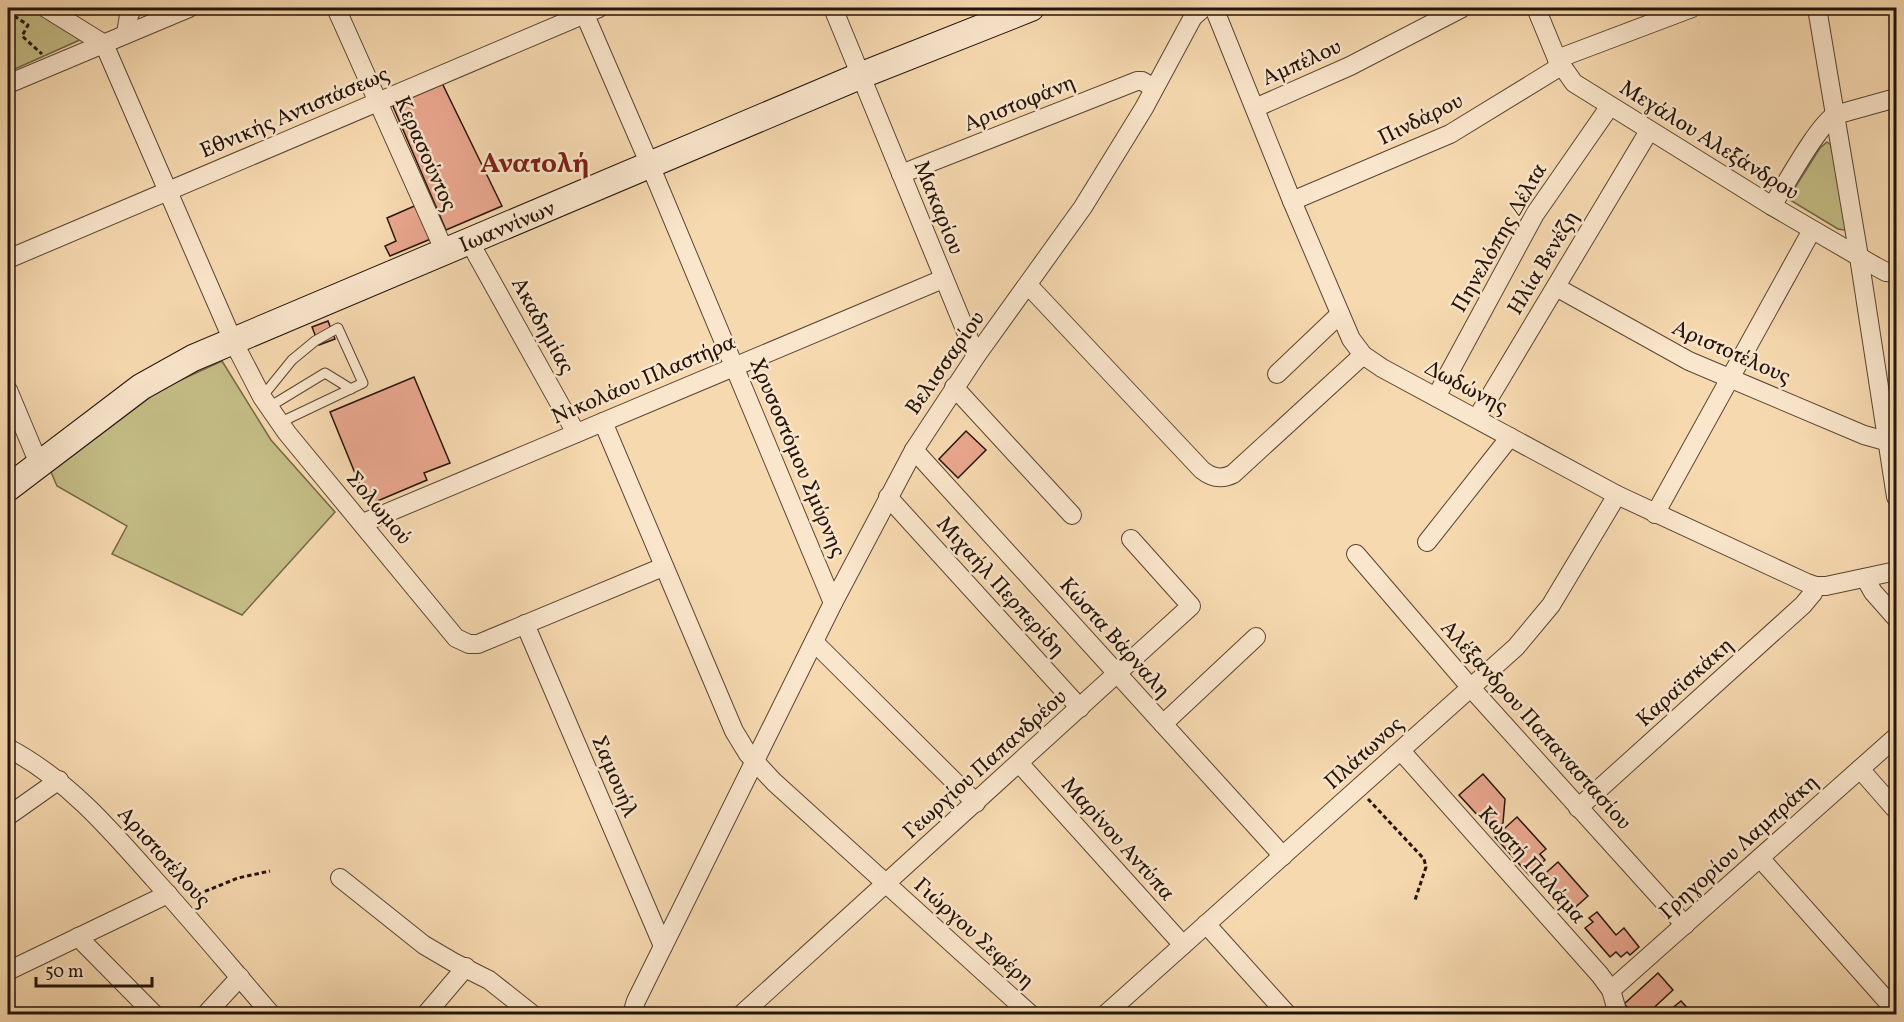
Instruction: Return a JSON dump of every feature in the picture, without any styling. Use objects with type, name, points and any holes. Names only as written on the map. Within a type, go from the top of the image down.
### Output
[{"type":"main road","name":"Ιωαννίνων","points":[[8,488],[141,387],[193,358],[862,75],[1030,8]]},
{"type":"street","points":[[46,8],[104,44]]},
{"type":"street","points":[[126,34],[129,15],[133,8]]},
{"type":"street","points":[[8,84],[189,8]]},
{"type":"street","name":"Κερασούντος","points":[[336,8],[445,252]]},
{"type":"street","name":"Μακαρίου","points":[[833,8],[975,356]]},
{"type":"street","name":"Βελισσαρίου","points":[[632,1014],[663,946],[834,603],[914,450],[975,356],[1083,207],[1144,108],[1193,17],[1203,8]]},
{"type":"street","name":"Δωδώνης","points":[[1214,8],[1340,314],[1351,339],[1363,355],[1382,368],[1617,495],[1816,586]]},
{"type":"street","name":"Αμπέλου","points":[[1255,108],[1350,66],[1462,8]]},
{"type":"street","name":"Μεγάλου Αλεξάνδρου","points":[[1536,8],[1559,62],[1574,83],[1812,230],[1881,270],[1896,273]]},
{"type":"street","name":"Πινδάρου","points":[[1292,201],[1450,134],[1559,62],[1692,8]]},
{"type":"street","points":[[1817,8],[1892,440],[1896,497]]},
{"type":"street","name":"Εθνικής Αντιστάσεως","points":[[8,259],[589,10]]},
{"type":"street","name":"Χρυσοστόμου Σμύρνης","points":[[589,10],[650,165],[834,603]]},
{"type":"street","name":"Σολωμού","points":[[104,44],[233,341],[266,402],[279,423],[453,634],[462,642],[478,644],[663,567]]},
{"type":"street","name":"Αριστοφάνη","points":[[901,174],[1137,81],[1142,81],[1154,88]]},
{"type":"street","points":[[1772,206],[1826,121],[1835,115],[1896,98]]},
{"type":"street","name":"Πηνελόπης Δέλτα","points":[[1436,397],[1534,214],[1610,106]]},
{"type":"street","name":"Ηλία Βενέζη","points":[[1477,418],[1649,131]]},
{"type":"street","points":[[1655,514],[1812,230]]},
{"type":"street","name":"Ακαδημίας","points":[[469,242],[576,433]]},
{"type":"street","name":"Νικολάου Πλαστήρα","points":[[363,524],[943,279]]},
{"type":"street","points":[[1028,285],[1202,470],[1212,477],[1221,478],[1233,474],[1363,355]]},
{"type":"street","name":"Αριστοτέλους","points":[[1556,287],[1680,357],[1864,435],[1892,440]]},
{"type":"street","points":[[1277,374],[1340,314]]},
{"type":"street","points":[[954,387],[1072,514]]},
{"type":"street","points":[[8,390],[39,464]]},
{"type":"street","name":"Γιώργου Σεφέρη","points":[[603,422],[734,731],[755,763],[1030,1014]]},
{"type":"street","points":[[1427,542],[1510,437]]},
{"type":"street","name":"Κώστα Βάρναλη","points":[[914,450],[1283,856]]},
{"type":"street","name":"Πλάτωνος","points":[[1106,1014],[1516,647],[1551,605],[1617,495]]},
{"type":"street","name":"Μιχαήλ Περπερίδη","points":[[888,497],[1080,708]]},
{"type":"street","name":"Γεωργίου Παπανδρέου","points":[[742,1014],[1191,606],[1131,539]]},
{"type":"street","name":"Αλέξανδρου Παπαναστασίου","points":[[1356,554],[1578,808],[1685,925]]},
{"type":"street","points":[[1816,586],[1896,572]]},
{"type":"street","points":[[1865,578],[1873,592],[1896,618]]},
{"type":"street","name":"Καραϊσκάκη","points":[[1578,808],[1803,605],[1811,597],[1816,586]]},
{"type":"street","name":"Σαμουήλ","points":[[525,624],[663,946]]},
{"type":"street","points":[[1163,724],[1256,637]]},
{"type":"street","points":[[815,643],[976,803]]},
{"type":"street","name":"Γρηγορίου Λαμπράκη","points":[[1611,990],[1896,737]]},
{"type":"street","name":"Αριστοτέλους","points":[[8,748],[28,758],[58,780],[96,815],[271,1014]]},
{"type":"street","name":"Κωστή Παλάμα","points":[[1401,752],[1600,975],[1611,990],[1614,1008],[1618,1014]]},
{"type":"street","name":"Μαρίνου Αντύπα","points":[[1019,763],[1183,945]]},
{"type":"street","points":[[1860,770],[1896,810]]},
{"type":"street","points":[[8,816],[58,780]]},
{"type":"street","points":[[1760,858],[1896,1011]]},
{"type":"street","points":[[340,878],[424,945],[489,980],[532,1014]]},
{"type":"street","points":[[8,971],[78,937],[171,898]]},
{"type":"street","points":[[1206,924],[1287,1014]]},
{"type":"street","points":[[78,937],[154,1014]]},
{"type":"street","points":[[426,1014],[466,967]]},
{"type":"street","points":[[206,1014],[240,978]]},
{"type":"lane","points":[[266,402],[292,360],[315,341],[338,328],[363,383],[279,423]]},
{"type":"lane","points":[[266,402],[325,373],[351,389]]},
{"type":"path","points":[[8,12],[28,25],[22,36],[53,64]]},
{"type":"path","points":[[1358,789],[1424,859],[1426,867],[1415,900]]},
{"type":"path","points":[[171,898],[210,891],[238,878],[270,871]]},
{"type":"shaded area","points":[[8,8],[35,8],[82,39],[8,72]]},
{"type":"shaded area","points":[[1827,142],[1831,145],[1846,228],[1844,230],[1838,229],[1790,200],[1789,197],[1820,148]]},
{"type":"shaded area","points":[[222,361],[271,440],[335,512],[242,615],[112,554],[127,526],[57,486],[51,472],[161,389]]},
{"type":"building","points":[[442,83],[502,206],[446,230],[392,104]]},
{"type":"building","points":[[419,204],[433,238],[390,256],[385,246],[396,241],[387,218]]},
{"type":"building","points":[[328,321],[335,339],[319,345],[312,327]]},
{"type":"building","points":[[414,377],[450,463],[424,473],[427,480],[368,505],[330,412]]},
{"type":"building","points":[[966,431],[986,450],[958,478],[939,459]]},
{"type":"building","points":[[1483,774],[1505,799],[1503,823],[1493,832],[1459,795]]},
{"type":"building","points":[[1517,817],[1546,849],[1540,854],[1545,860],[1529,875],[1495,837]]},
{"type":"building","points":[[1558,862],[1588,896],[1569,913],[1539,879]]},
{"type":"building","points":[[1597,912],[1616,935],[1624,928],[1639,947],[1630,955],[1627,952],[1621,957],[1616,952],[1610,957],[1585,928],[1593,922],[1589,918]]},
{"type":"building","points":[[1658,973],[1673,990],[1647,1014],[1635,1014],[1624,1004]]},
{"type":"building","points":[[1681,1001],[1693,1014],[1665,1014]]},
{"type":"district","name":"Ανατολή","points":[[535,162]]}]
